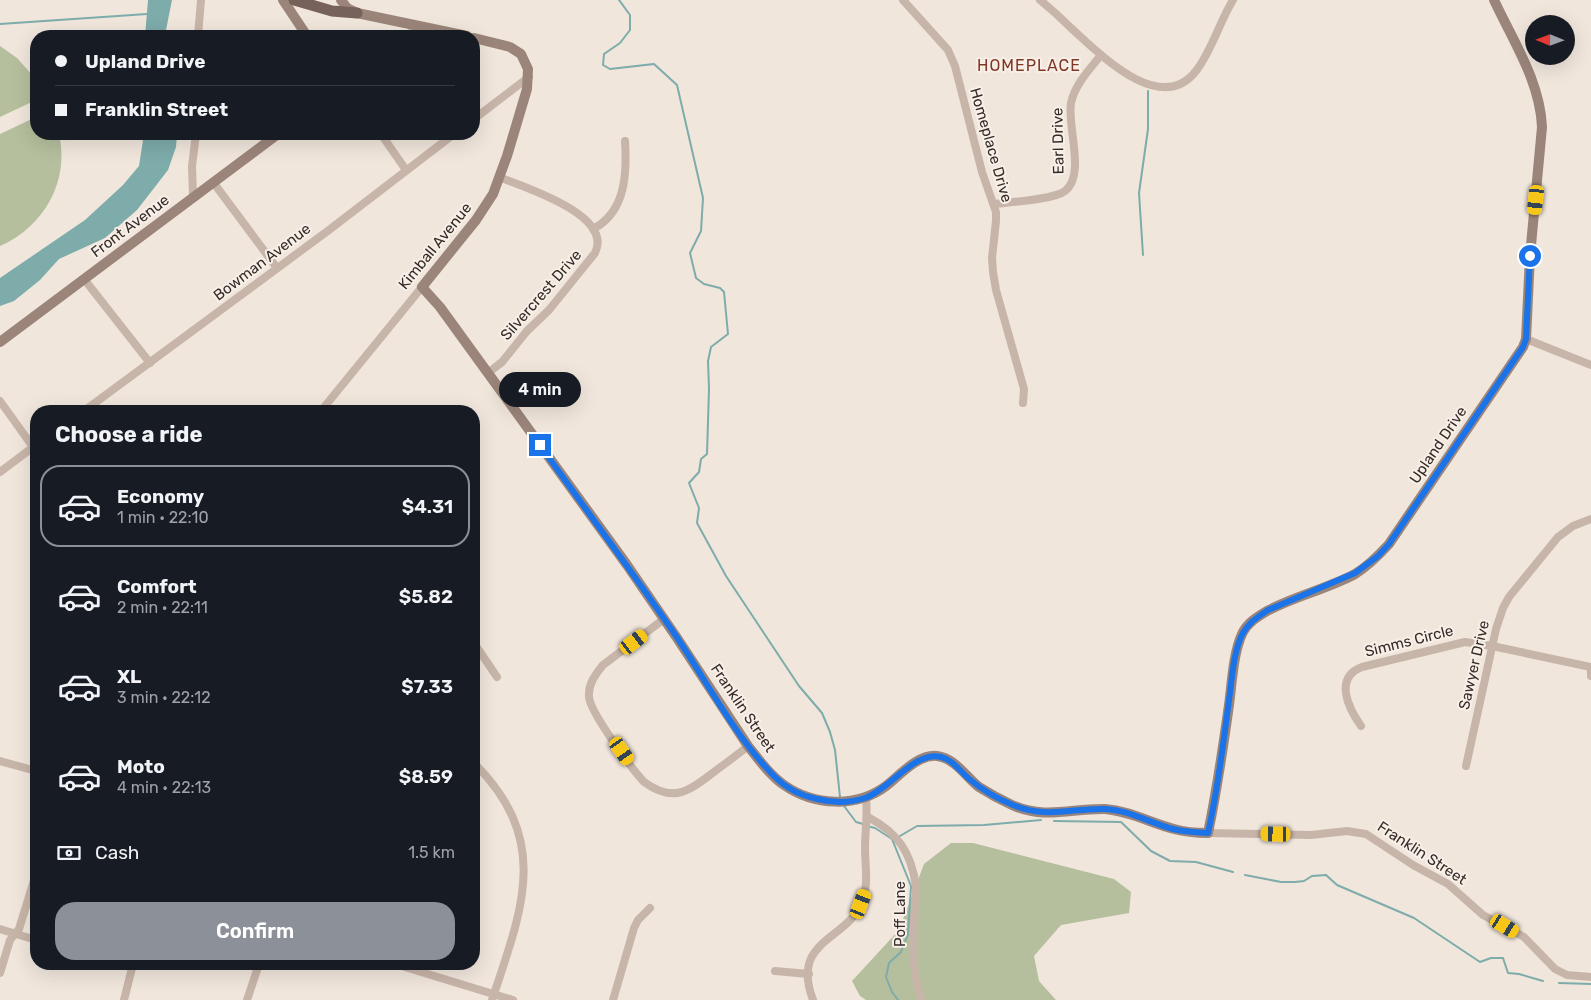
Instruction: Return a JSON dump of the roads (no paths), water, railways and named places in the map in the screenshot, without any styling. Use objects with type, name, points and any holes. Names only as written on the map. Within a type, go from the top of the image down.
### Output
[{"type":"main road","points":[[294,0],[332,11],[357,13]]},
{"type":"street","points":[[198,30],[201,0]]},
{"type":"street","points":[[283,0],[303,30]]},
{"type":"street","points":[[341,0],[347,8],[357,13],[438,30]]},
{"type":"street","name":"Homeplace Drive","points":[[903,0],[935,34],[952,58],[982,172],[994,204],[996,221],[993,242],[993,272],[996,290],[1024,389],[1023,402]]},
{"type":"street","points":[[1040,0],[1101,55],[1141,82],[1161,87],[1176,85],[1196,71],[1233,0]]},
{"type":"street","name":"Upland Drive","points":[[1208,833],[1216,794],[1233,672],[1239,643],[1244,631],[1256,618],[1268,610],[1342,580],[1378,556],[1389,544],[1520,353],[1526,339],[1527,294],[1542,114],[1534,84],[1494,0]]},
{"type":"street","points":[[414,30],[418,26]]},
{"type":"street","points":[[480,40],[516,50],[526,62],[529,77],[480,115]]},
{"type":"street","name":"Earl Drive","points":[[994,204],[1058,194],[1069,187],[1075,175],[1071,104],[1077,86],[1101,55]]},
{"type":"street","name":"Kimball Avenue","points":[[326,405],[486,206],[499,177],[525,101],[529,77]]},
{"type":"street","points":[[193,198],[192,166],[195,140]]},
{"type":"street","name":"Front Avenue","points":[[0,342],[270,140]]},
{"type":"street","points":[[385,140],[406,170]]},
{"type":"street","name":"Bowman Avenue","points":[[92,405],[446,140]]},
{"type":"street","points":[[499,177],[553,198],[577,214],[593,228],[607,220],[620,199],[626,173],[626,141]]},
{"type":"street","points":[[213,182],[277,268]]},
{"type":"street","name":"Silvercrest Drive","points":[[488,374],[502,362],[527,331],[549,310],[595,254],[598,240],[593,228]]},
{"type":"street","points":[[84,280],[150,363]]},
{"type":"street","name":"Franklin Street","points":[[422,287],[440,307],[664,619],[748,746],[775,777],[786,786],[805,796],[832,802],[846,802],[866,798],[885,787],[920,760],[939,756],[950,761],[979,786],[1013,805],[1047,814],[1104,809],[1117,811],[1173,829],[1208,833],[1311,835],[1348,831],[1366,834],[1413,865],[1448,884],[1483,915],[1524,937],[1555,969],[1567,974],[1591,977]]},
{"type":"street","points":[[0,334],[14,332]]},
{"type":"street","points":[[1526,339],[1591,365]]},
{"type":"street","points":[[0,401],[30,440]]},
{"type":"street","points":[[0,472],[30,450]]},
{"type":"street","name":"Sawyer Drive","points":[[1466,766],[1498,619],[1509,597],[1558,537],[1573,526],[1591,519]]},
{"type":"street","points":[[664,619],[596,673],[589,695],[593,710],[644,782],[651,788],[668,794],[677,794],[691,789],[748,746]]},
{"type":"street","name":"Simms Circle","points":[[1361,726],[1352,713],[1346,699],[1348,678],[1357,668],[1456,643],[1473,642],[1591,668]]},
{"type":"street","points":[[480,652],[497,677]]},
{"type":"street","points":[[1591,668],[1591,676]]},
{"type":"street","points":[[0,761],[30,769]]},
{"type":"street","points":[[480,770],[504,799],[519,835],[523,856],[524,877],[520,907],[493,997]]},
{"type":"street","points":[[813,1000],[810,991],[809,974],[810,962],[814,952],[822,942],[855,915],[866,893],[866,831],[868,819],[866,798]]},
{"type":"street","name":"Poff Lane","points":[[868,819],[883,825],[898,839],[915,877],[914,961],[922,1000]]},
{"type":"street","points":[[0,973],[10,940],[19,929],[30,893]]},
{"type":"street","points":[[613,1000],[634,928],[638,920],[650,908]]},
{"type":"street","points":[[0,930],[30,938]]},
{"type":"street","points":[[124,1000],[132,970]]},
{"type":"street","points":[[247,1000],[257,970]]},
{"type":"street","points":[[413,970],[493,997],[513,1000]]},
{"type":"street","points":[[775,972],[809,974]]},
{"type":"water","points":[[148,0],[172,0],[166,30],[146,30]]},
{"type":"water","points":[[143,140],[177,140],[168,170],[137,210],[105,238],[59,259],[40,280],[14,301],[0,306],[0,278],[85,220],[123,185],[139,166]]},
{"type":"waterway","points":[[619,0],[630,15],[630,30],[620,43],[604,54],[603,65],[610,69],[654,64],[677,85],[703,198],[701,231],[690,253],[696,278],[704,284],[720,288],[724,292],[728,334],[711,347],[708,361],[707,454],[701,459],[699,472],[689,483],[699,508],[697,523],[726,576],[799,686],[822,713],[835,750],[840,797]]},
{"type":"waterway","points":[[0,24],[147,14]]},
{"type":"waterway","points":[[1143,255],[1139,193],[1148,129],[1148,91]]},
{"type":"waterway","points":[[844,806],[856,822],[863,824]]},
{"type":"waterway","points":[[900,836],[917,826],[984,825],[1041,820]]},
{"type":"waterway","points":[[1054,821],[1121,822],[1151,851],[1170,861],[1196,862],[1233,872]]},
{"type":"waterway","points":[[867,826],[875,828],[892,839],[911,886],[908,934],[901,952],[889,963],[886,977],[892,992],[898,1000]]},
{"type":"waterway","points":[[1245,875],[1281,882],[1304,881],[1312,876],[1326,875],[1337,885],[1414,918],[1480,962],[1491,958],[1503,958],[1508,973],[1543,981]]},
{"type":"waterway","points":[[1559,983],[1591,984]]},
{"type":"district","name":"HOMEPLACE","points":[[1029,65]]}]
